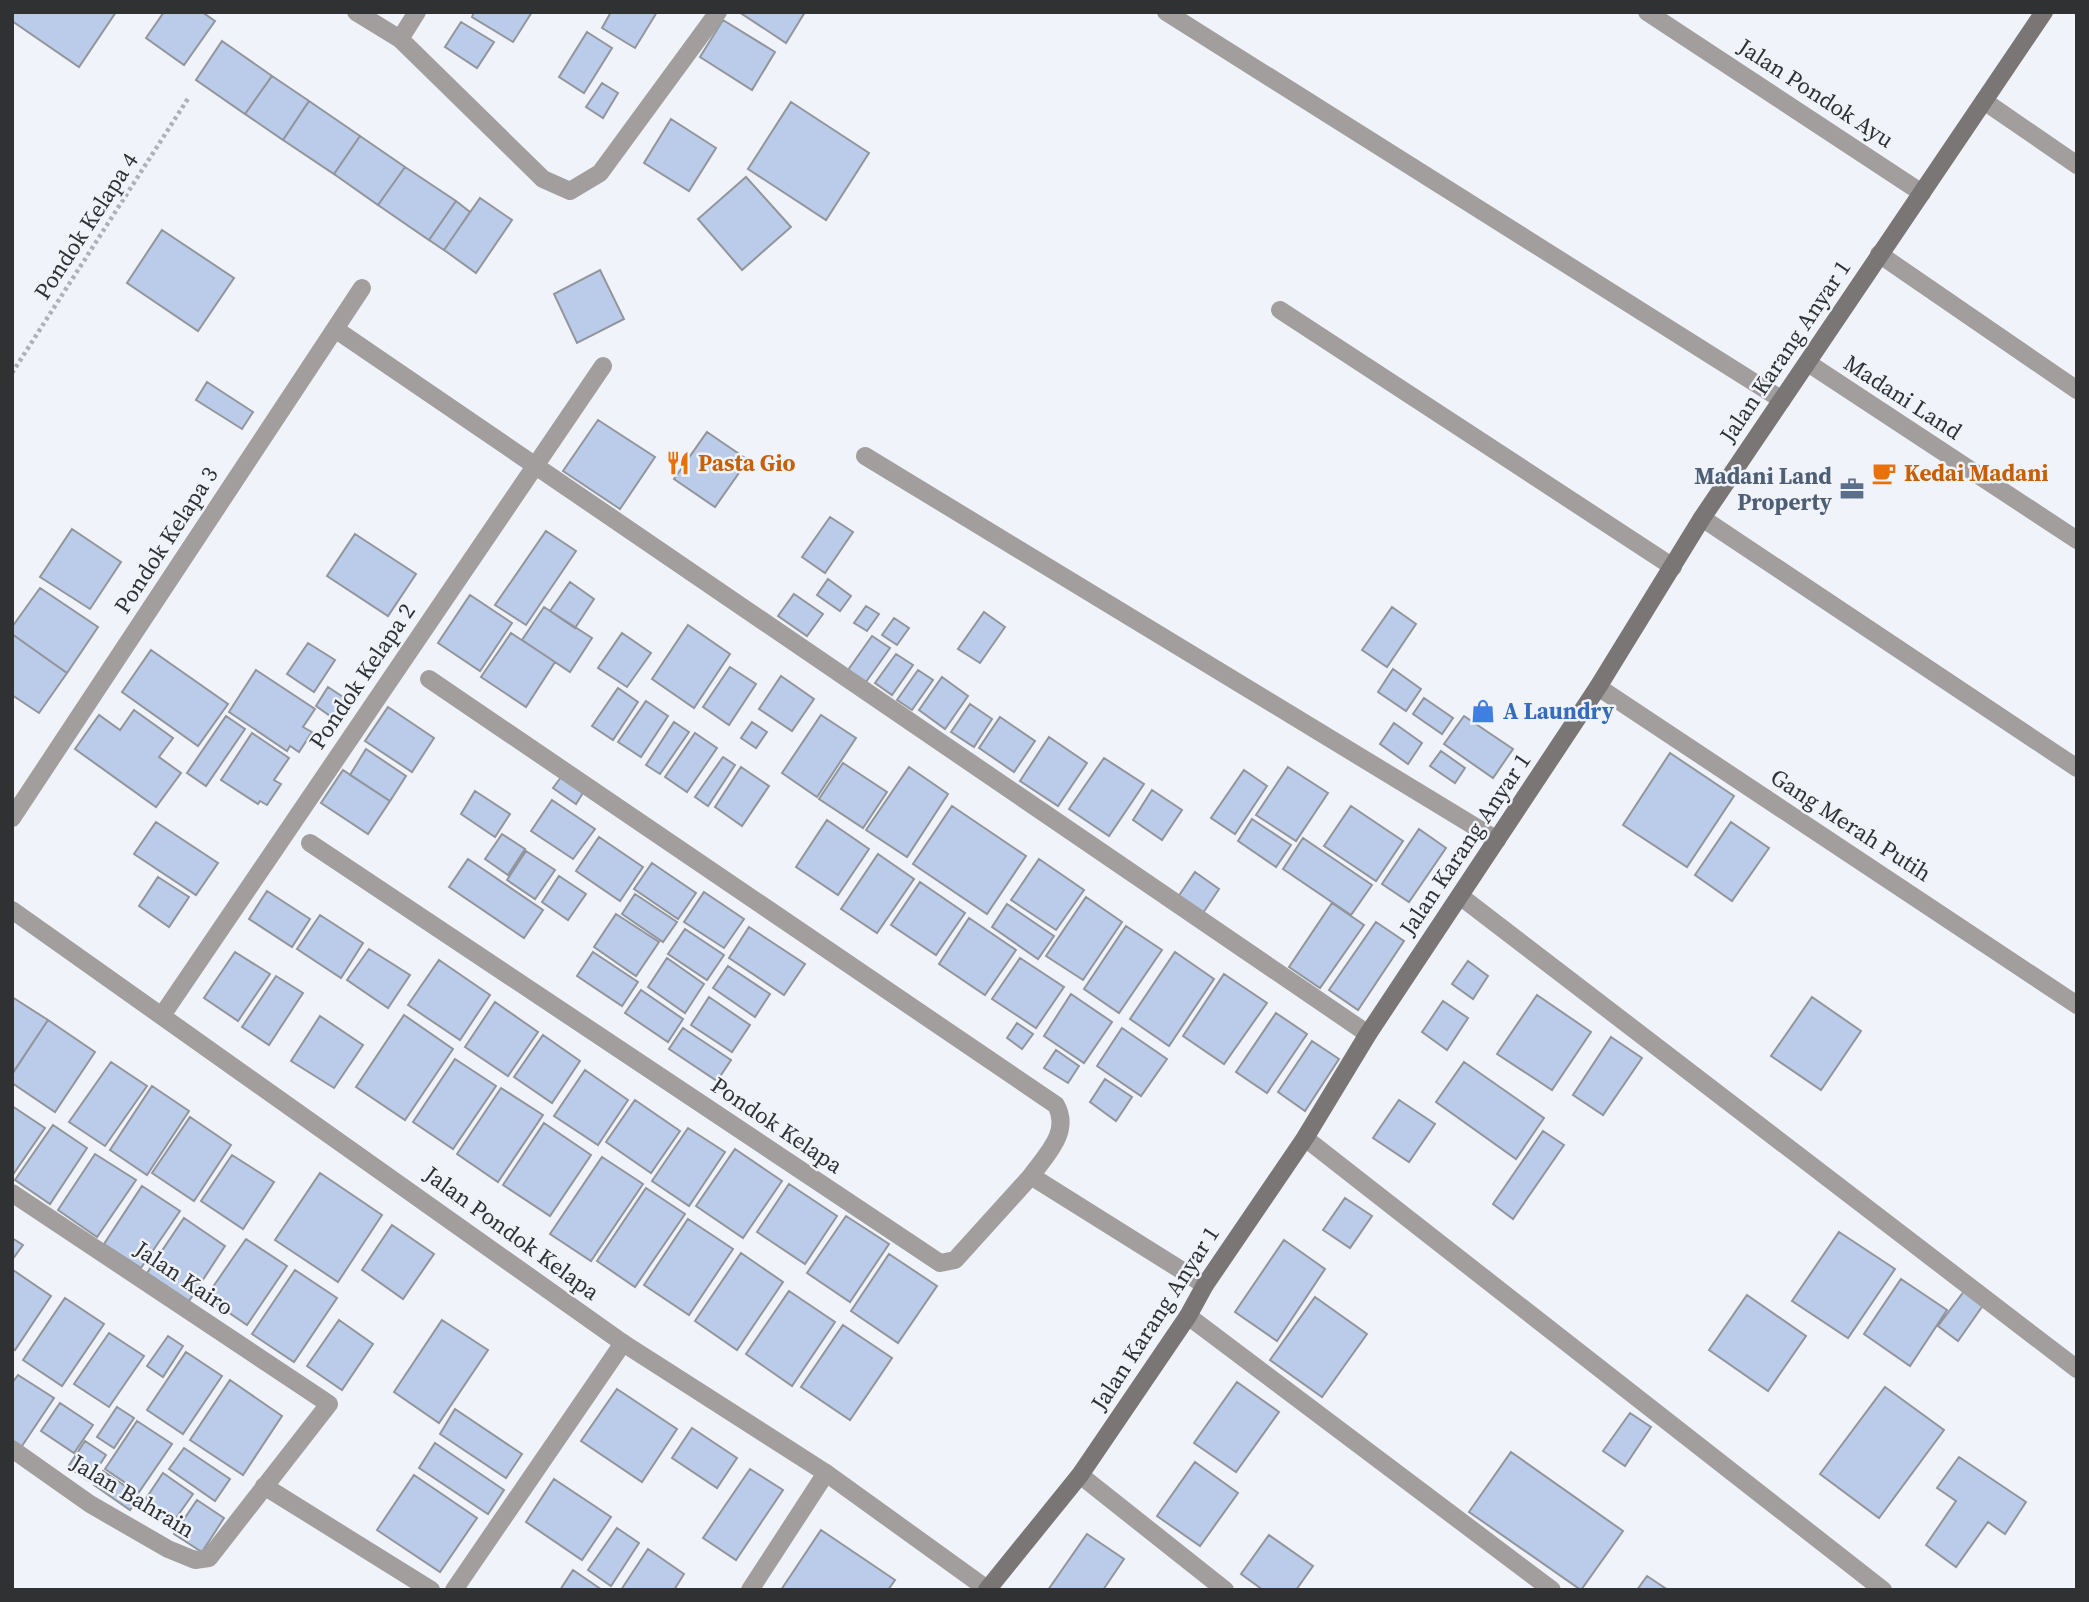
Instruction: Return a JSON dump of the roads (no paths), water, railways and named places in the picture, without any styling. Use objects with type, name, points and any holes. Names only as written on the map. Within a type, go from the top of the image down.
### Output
[{"type":"main road","name":"Jalan Karang Anyar 1","points":[[987,1589],[1080,1475],[1188,1316],[1205,1285],[1306,1138],[1368,1034],[1598,687],[1703,518],[2044,12]]},
{"type":"street","points":[[356,12],[400,39],[543,179],[570,191],[600,173],[718,12]]},
{"type":"street","points":[[400,39],[417,12]]},
{"type":"street","points":[[1166,12],[1782,400]]},
{"type":"street","name":"Jalan Pondok Ayu","points":[[1647,12],[1922,193]]},
{"type":"street","points":[[1984,101],[2077,165]]},
{"type":"street","points":[[1879,254],[2077,390]]},
{"type":"street","name":"Pondok Kelapa 3","points":[[12,818],[362,288]]},
{"type":"street","points":[[1280,310],[1673,567]]},
{"type":"street","points":[[335,329],[1368,1034]]},
{"type":"street","name":"Madani Land","points":[[1808,363],[2077,540]]},
{"type":"street","name":"Pondok Kelapa 2","points":[[163,1014],[603,366]]},
{"type":"street","points":[[865,456],[1497,841]]},
{"type":"street","points":[[1703,518],[2077,768]]},
{"type":"street","name":"Pondok Kelapa","points":[[310,843],[940,1263],[955,1260],[1031,1177],[1060,1135],[1062,1116],[1056,1105],[429,679]]},
{"type":"street","name":"Gang Merah Putih","points":[[1598,687],[2077,1005]]},
{"type":"street","points":[[1460,897],[2077,1368]]},
{"type":"street","name":"Jalan Pondok Kelapa","points":[[12,910],[163,1014],[623,1343],[826,1473],[987,1589]]},
{"type":"street","points":[[1306,1138],[1883,1590]]},
{"type":"street","points":[[1031,1177],[1205,1285]]},
{"type":"street","name":"Jalan Kairo","points":[[12,1193],[329,1404]]},
{"type":"street","points":[[1188,1316],[1552,1590]]},
{"type":"street","points":[[454,1590],[623,1343]]},
{"type":"street","name":"Jalan Bahrain","points":[[12,1449],[90,1504],[169,1549],[195,1560],[209,1558],[329,1404]]},
{"type":"street","points":[[750,1590],[826,1473]]},
{"type":"street","points":[[1080,1475],[1226,1590]]},
{"type":"street","points":[[264,1486],[431,1590]]},
{"type":"place","name":"Pasta Gio","points":[[678,463]]},
{"type":"place","name":"Kedai Madani","points":[[1884,473]]},
{"type":"place","name":"Madani Land Property","points":[[1852,489]]},
{"type":"place","name":"A Laundry","points":[[1483,711]]}]
